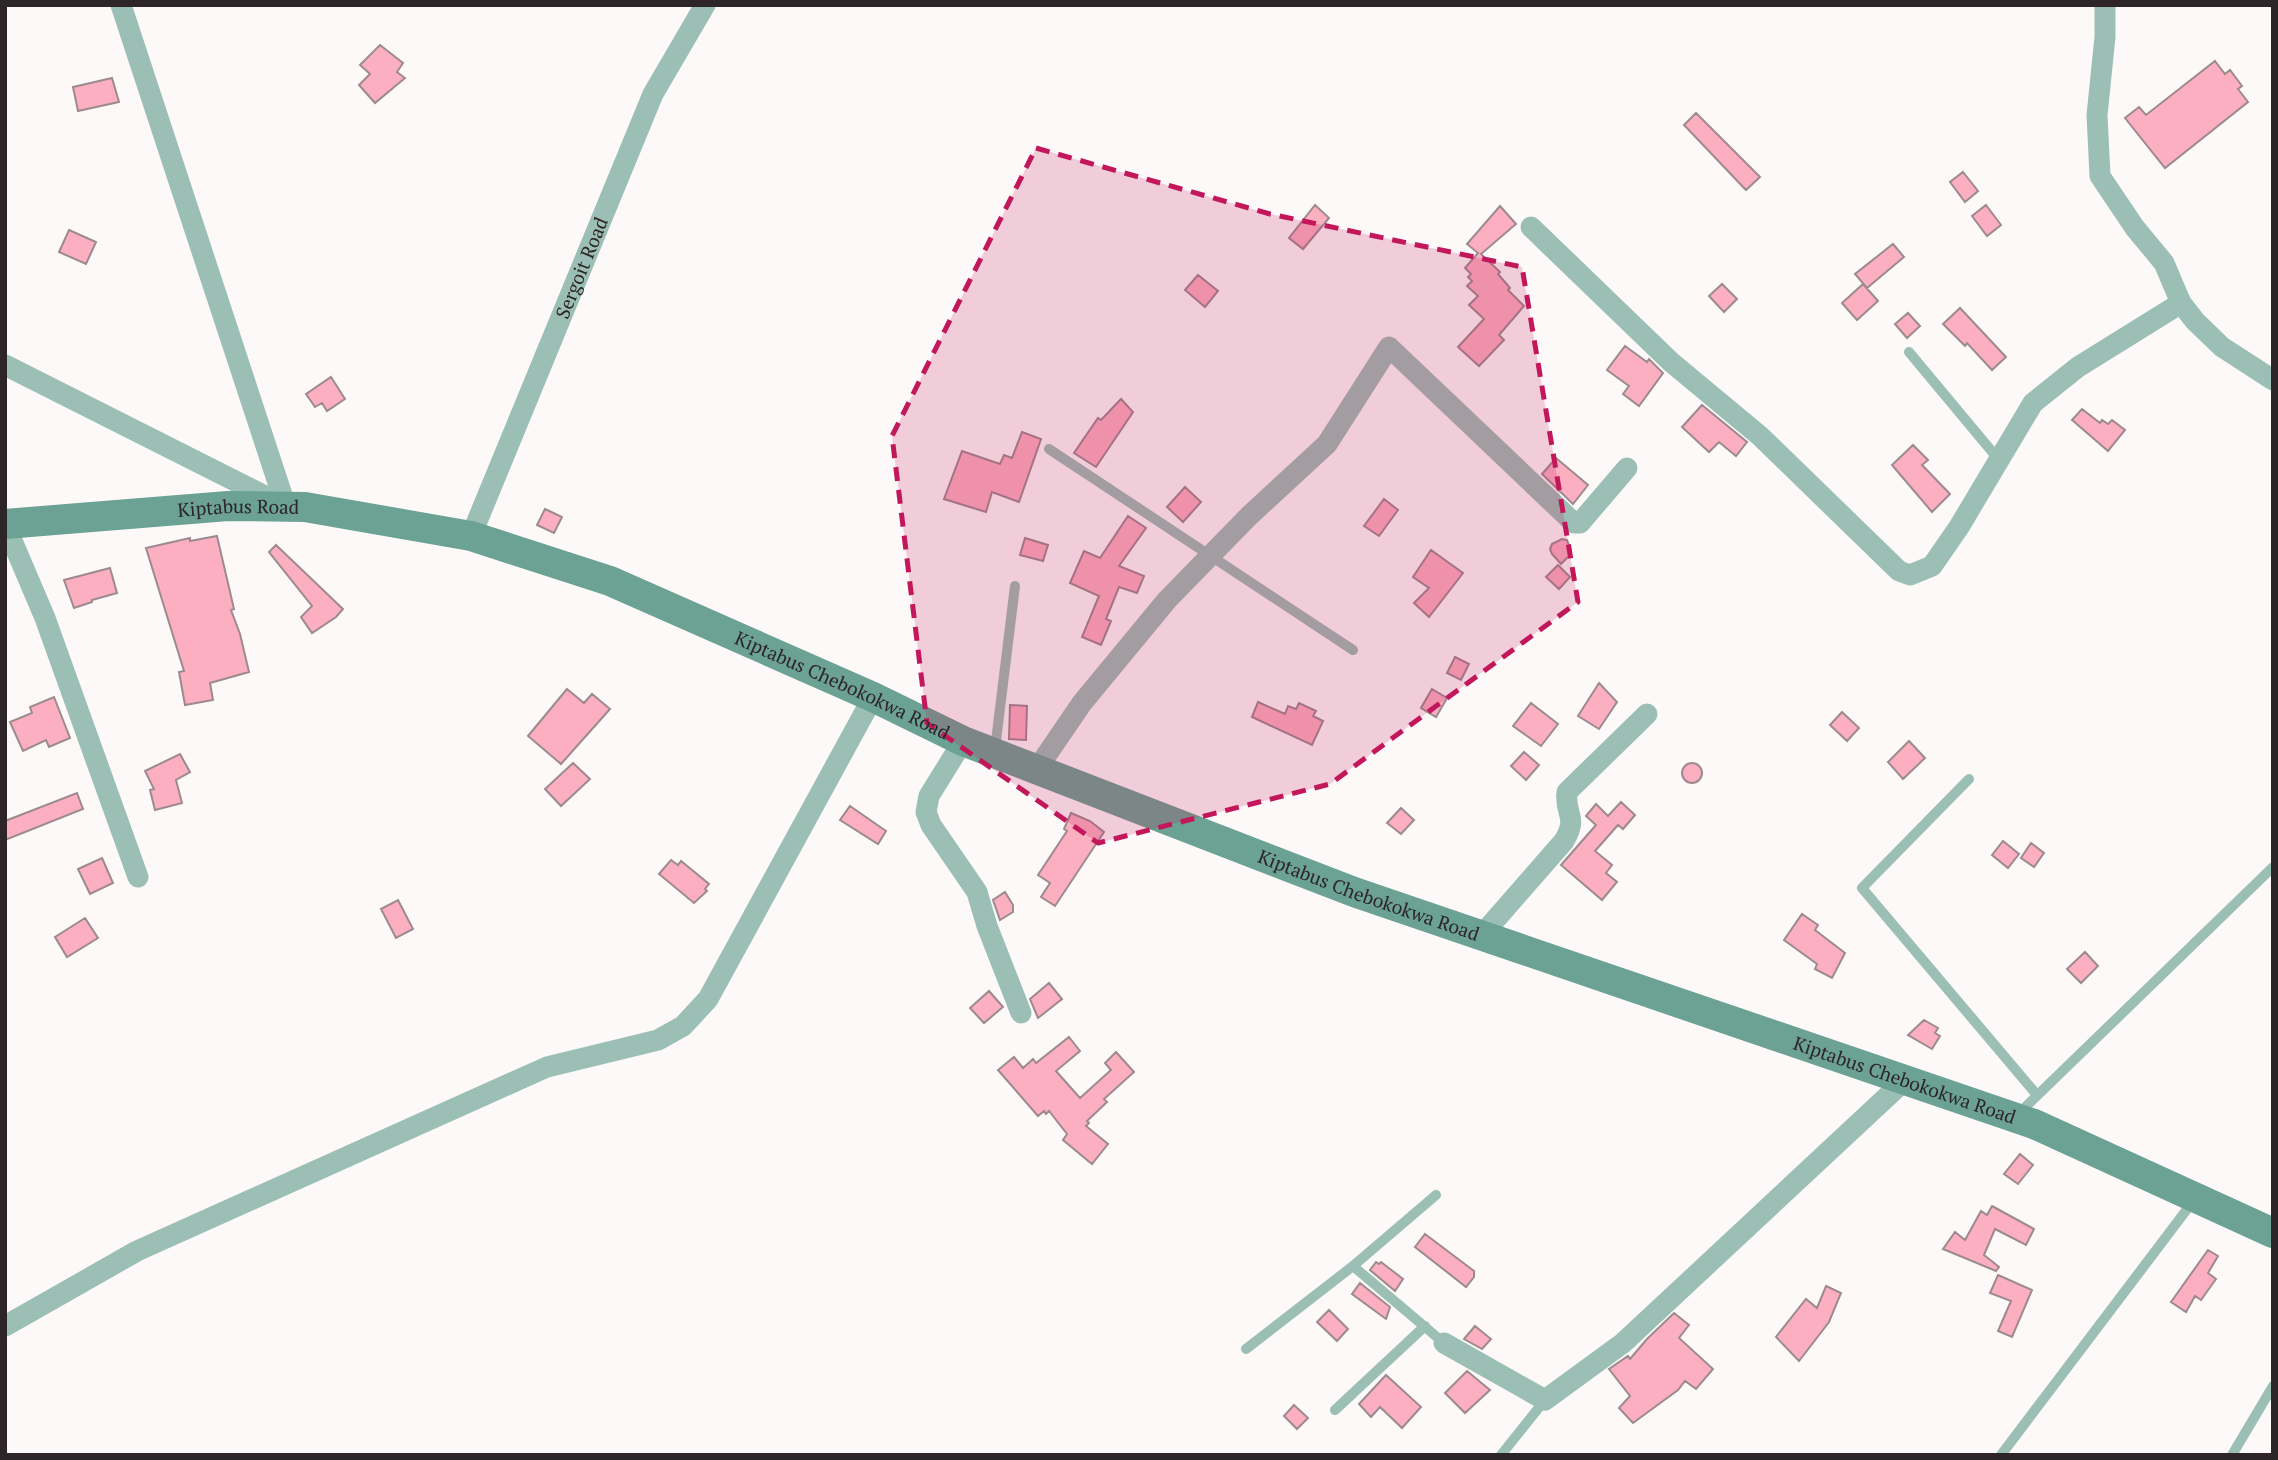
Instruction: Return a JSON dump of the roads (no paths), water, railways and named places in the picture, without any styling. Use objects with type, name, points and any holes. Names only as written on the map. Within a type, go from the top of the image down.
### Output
[{"type":"street","points":[[121,5],[286,507]]},
{"type":"street","name":"Sergoit Road","points":[[471,536],[653,94],[705,5]]},
{"type":"street","points":[[2105,5],[2105,37],[2097,115],[2100,176],[2164,263],[2181,303],[2196,321],[2222,347],[2273,380]]},
{"type":"street","points":[[1531,227],[1671,362],[1759,436],[1899,571],[1916,574],[1932,566],[1959,527],[2033,403],[2078,367],[2181,303]]},
{"type":"street","points":[[1037,769],[1082,703],[1167,600],[1327,444],[1389,347],[1574,523],[1580,523],[1627,468]]},
{"type":"street","points":[[5,365],[286,507]]},
{"type":"street","name":"Kiptabus Road","points":[[5,524],[228,506],[304,507],[471,536]]},
{"type":"street","points":[[5,524],[45,618],[138,877]]},
{"type":"street","name":"Kiptabus Chebokokwa Road","points":[[471,536],[610,581],[873,697],[963,741],[1354,892],[2034,1124],[2273,1233]]},
{"type":"street","points":[[5,1326],[137,1251],[547,1067],[658,1040],[682,1026],[708,999],[873,697]]},
{"type":"street","points":[[1481,936],[1572,829],[1567,792],[1647,714]]},
{"type":"street","points":[[963,741],[929,796],[926,812],[931,825],[977,892],[987,926],[1021,1013]]},
{"type":"street","points":[[1444,1343],[1545,1400],[1623,1343],[1904,1081]]},
{"type":"lane","points":[[1909,352],[1999,460]]},
{"type":"lane","points":[[1049,449],[1353,650]]},
{"type":"lane","points":[[994,752],[1015,586]]},
{"type":"lane","points":[[1969,779],[1862,888],[2037,1095]]},
{"type":"lane","points":[[2014,1118],[2273,867]]},
{"type":"lane","points":[[1246,1349],[1353,1266],[1436,1195]]},
{"type":"lane","points":[[2001,1455],[2196,1198]]},
{"type":"lane","points":[[1353,1266],[1444,1343]]},
{"type":"lane","points":[[1335,1410],[1425,1326]]},
{"type":"lane","points":[[2232,1455],[2273,1386]]},
{"type":"lane","points":[[1501,1455],[1545,1400]]}]
